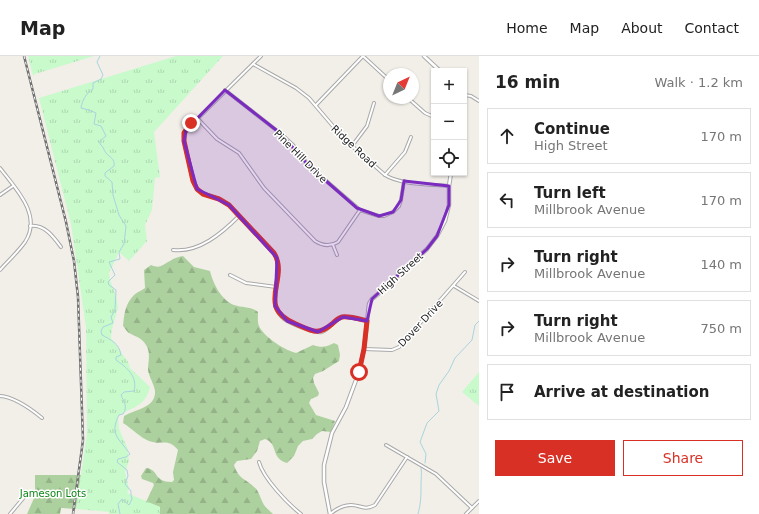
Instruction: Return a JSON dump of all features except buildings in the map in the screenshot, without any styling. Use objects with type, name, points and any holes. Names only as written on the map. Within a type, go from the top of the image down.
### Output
[{"type":"street","points":[[261,56],[188,127],[184,137],[195,185],[203,194],[224,201],[270,248],[277,258],[278,267],[275,306],[287,321],[312,331],[322,332],[338,319],[343,317],[367,321]]},
{"type":"street","points":[[316,105],[363,56],[383,74]]},
{"type":"street","points":[[424,56],[437,68]]},
{"type":"street","name":"Ridge Road","points":[[253,64],[300,90],[316,105],[344,139],[385,175],[404,181],[449,186]]},
{"type":"street","name":"Pine Hill Drive","points":[[225,90],[280,133],[296,149],[309,166],[360,210],[379,216],[384,216],[393,212],[399,206],[404,181]]},
{"type":"street","points":[[467,95],[479,101]]},
{"type":"street","points":[[352,146],[367,126],[374,103]]},
{"type":"street","points":[[415,104],[425,113],[431,116]]},
{"type":"street","points":[[197,118],[217,139],[239,153],[264,188],[315,241],[325,246],[333,245],[341,238],[360,210]]},
{"type":"street","points":[[385,175],[405,152],[411,137]]},
{"type":"street","points":[[0,168],[26,203],[30,216],[30,226],[25,241],[0,270]]},
{"type":"street","name":"High Street","points":[[330,514],[324,482],[324,464],[332,434],[358,378],[364,349],[369,304],[431,245],[445,221],[449,205],[451,176]]},
{"type":"street","points":[[0,195],[13,186]]},
{"type":"street","points":[[173,250],[183,251],[212,239],[220,234],[239,216]]},
{"type":"street","points":[[30,226],[37,225],[43,228],[53,236],[61,247]]},
{"type":"street","points":[[333,245],[338,255]]},
{"type":"street","name":"Dover Drive","points":[[364,349],[392,350],[399,347],[465,272]]},
{"type":"street","points":[[230,275],[246,283],[276,287]]},
{"type":"street","points":[[454,286],[479,301]]},
{"type":"street","points":[[0,396],[12,399],[35,412],[42,418]]},
{"type":"street","points":[[386,445],[436,474],[472,508]]},
{"type":"street","points":[[330,514],[336,509],[348,505],[369,508],[375,505],[407,457]]},
{"type":"street","points":[[259,462],[265,476],[290,505],[301,514]]},
{"type":"street","points":[[10,514],[25,496]]},
{"type":"street","points":[[466,514],[479,501]]},
{"type":"highlighted area","points":[[225,90],[280,133],[309,166],[357,208],[379,216],[393,212],[401,200],[404,181],[449,186],[449,205],[437,236],[427,249],[372,299],[367,321],[343,317],[318,332],[287,321],[275,306],[277,258],[229,205],[197,189],[184,141],[186,130]]},
{"type":"green space","points":[[28,56],[94,56],[35,74],[33,76]]},
{"type":"green space","points":[[176,56],[223,56],[154,132],[160,177],[155,178],[152,210],[145,225],[147,241],[129,261],[119,252],[109,273],[118,307],[111,338],[128,362],[130,368],[150,387],[142,402],[118,416],[119,429],[127,447],[129,461],[125,472],[129,489],[127,493],[160,507],[160,514],[108,514],[110,512],[76,509],[87,434],[86,327],[71,224],[39,98]]},
{"type":"green space","points":[[183,256],[194,267],[210,271],[218,291],[229,303],[258,312],[258,322],[260,328],[267,336],[282,347],[296,353],[313,345],[324,347],[334,343],[338,345],[340,355],[339,361],[315,374],[313,378],[314,383],[319,393],[318,396],[311,399],[309,403],[316,415],[335,421],[331,432],[322,431],[312,439],[303,441],[298,446],[294,456],[287,463],[278,458],[272,444],[265,439],[260,441],[257,451],[251,459],[237,461],[234,465],[238,474],[257,490],[264,505],[273,514],[160,514],[160,507],[146,502],[154,485],[153,483],[142,479],[141,476],[146,468],[153,471],[162,480],[172,482],[174,480],[173,472],[178,450],[171,444],[146,440],[123,423],[124,416],[149,405],[154,397],[155,391],[148,370],[148,348],[142,340],[129,333],[123,326],[124,318],[131,298],[145,288],[144,270],[151,265],[157,267],[161,266],[175,258]]},
{"type":"green space","points":[[479,372],[479,406],[462,392]]},
{"type":"green space","name":"Jameson Lots","points":[[35,475],[81,475],[76,509],[61,508],[60,514],[27,514],[35,496]]},
{"type":"waterway","points":[[100,56],[97,62],[103,75],[101,79],[93,83],[93,89],[85,97],[81,108],[96,113],[94,124],[101,126],[106,136],[100,141],[100,144],[113,160],[114,166],[105,173],[105,176],[112,182],[113,195],[119,215],[126,226],[124,244],[119,252],[120,259],[109,262],[115,275],[108,282],[109,285],[116,290],[115,310],[111,317],[113,323],[103,327],[101,331],[102,335],[114,342],[120,351],[121,355],[116,357],[116,360],[133,376],[135,386],[134,391],[124,392],[121,395],[125,404],[125,409],[123,414],[119,415],[115,427],[115,432],[119,440],[130,454],[126,457],[118,459],[117,462],[127,470],[128,476],[125,484],[131,491],[132,499],[129,505],[122,499],[118,504],[120,514]]},
{"type":"waterway","points":[[425,463],[426,454],[420,442],[427,423],[439,411],[436,394],[439,385],[449,371],[455,358],[472,340],[475,325],[479,321]]},
{"type":"waterway","points":[[418,514],[421,499],[421,468]]},
{"type":"railway","points":[[24,56],[66,222],[74,261],[78,297],[83,440],[73,514]]},
{"type":"route","points":[[191,123],[184,133],[184,141],[193,181],[197,189],[203,194],[224,201],[229,205],[274,253],[278,262],[275,306],[283,318],[312,331],[318,332],[322,332],[338,319],[343,317],[367,321],[364,349],[359,372]]}]
